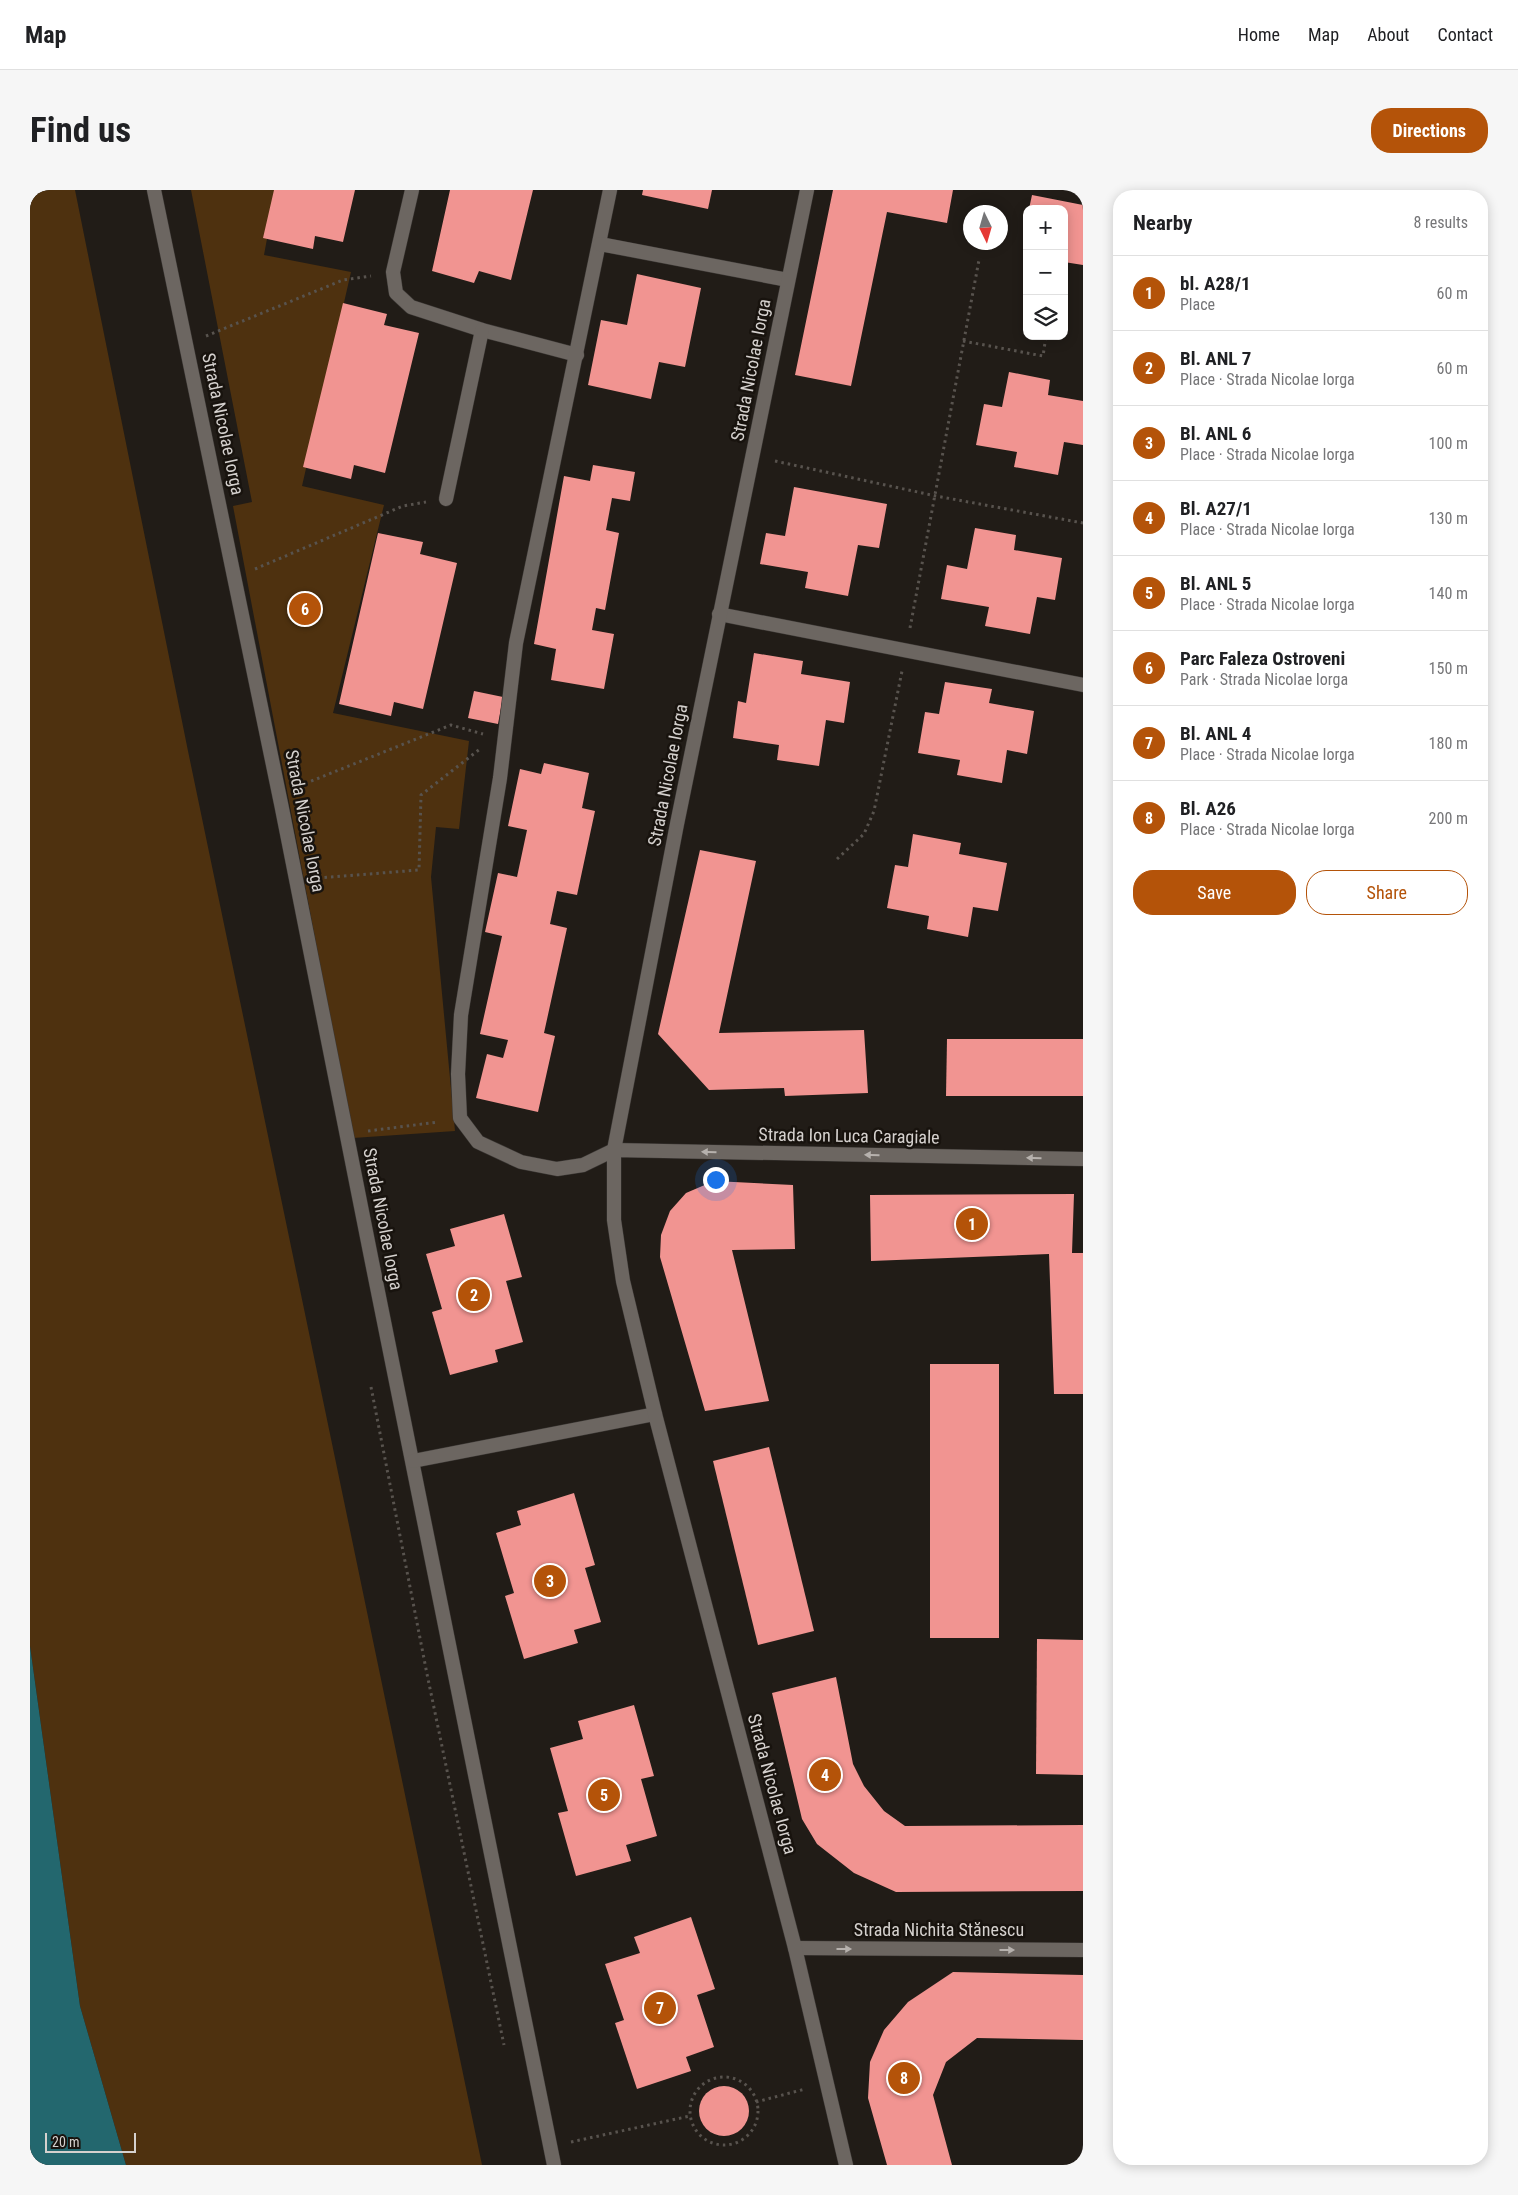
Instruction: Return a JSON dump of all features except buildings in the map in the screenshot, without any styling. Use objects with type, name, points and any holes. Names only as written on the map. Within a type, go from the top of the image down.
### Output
[{"type":"street","name":"Strada Nicolae Iorga","points":[[154,190],[280,794],[554,2165]]},
{"type":"street","points":[[412,190],[393,272],[396,293],[411,307],[482,330],[577,355]]},
{"type":"street","points":[[610,190],[516,643],[504,752],[461,1014],[458,1074],[460,1118],[478,1142],[520,1162],[557,1169],[583,1165],[614,1150]]},
{"type":"street","name":"Strada Nicolae Iorga","points":[[807,190],[720,614],[614,1150],[614,1220],[623,1281],[654,1414],[795,1948],[846,2165]]},
{"type":"street","name":"Strada Nicolae Iorga","points":[[600,244],[788,280]]},
{"type":"street","points":[[446,499],[482,330]]},
{"type":"street","points":[[720,614],[1083,685]]},
{"type":"street","name":"Strada Ion Luca Caragiale","points":[[614,1150],[1083,1159]]},
{"type":"street","points":[[413,1461],[654,1414]]},
{"type":"street","name":"Strada Nichita Stănescu","points":[[795,1948],[1083,1950]]},
{"type":"path","points":[[836,859],[864,834],[874,811],[936,496],[979,260]]},
{"type":"path","points":[[206,336],[343,280],[393,272]]},
{"type":"path","points":[[964,341],[1043,356],[1045,340]]},
{"type":"path","points":[[753,456],[936,496],[1083,523]]},
{"type":"path","points":[[236,577],[403,506],[446,499]]},
{"type":"path","points":[[280,794],[451,726],[484,735],[486,744],[492,749],[504,752]]},
{"type":"path","points":[[297,880],[419,870],[421,795],[486,744]]},
{"type":"path","points":[[347,1134],[439,1122]]},
{"type":"path","points":[[722,2077],[733,2078],[743,2083],[751,2091],[756,2102],[755,2123],[750,2132],[741,2140],[731,2144],[720,2144],[700,2135],[693,2126],[690,2116],[690,2105],[697,2090],[710,2080],[722,2077]]},
{"type":"path","points":[[756,2102],[827,2083]]},
{"type":"path","points":[[551,2147],[690,2116]]},
{"type":"shaded area","points":[[30,190],[75,190],[188,751],[482,2165],[126,2165],[80,2006],[30,1646]]},
{"type":"shaded area","points":[[191,190],[276,190],[264,255],[351,272],[302,486],[384,505],[333,713],[469,741],[459,829],[436,827],[431,877],[455,1131],[353,1138],[233,506],[252,502]]},
{"type":"water","points":[[30,1646],[80,2006],[126,2165],[30,2165]]},
{"type":"place","name":"Parc Faleza Ostroveni","points":[[305,609]]},
{"type":"place","name":"bl. A28/1","points":[[972,1224]]},
{"type":"place","name":"Bl. ANL 7","points":[[474,1295]]},
{"type":"place","name":"Bl. ANL 6","points":[[550,1581]]},
{"type":"place","name":"Bl. A27/1","points":[[825,1775]]},
{"type":"place","name":"Bl. ANL 5","points":[[604,1795]]},
{"type":"place","name":"Bl. ANL 4","points":[[660,2008]]},
{"type":"place","name":"Bl. A26","points":[[904,2078]]}]
